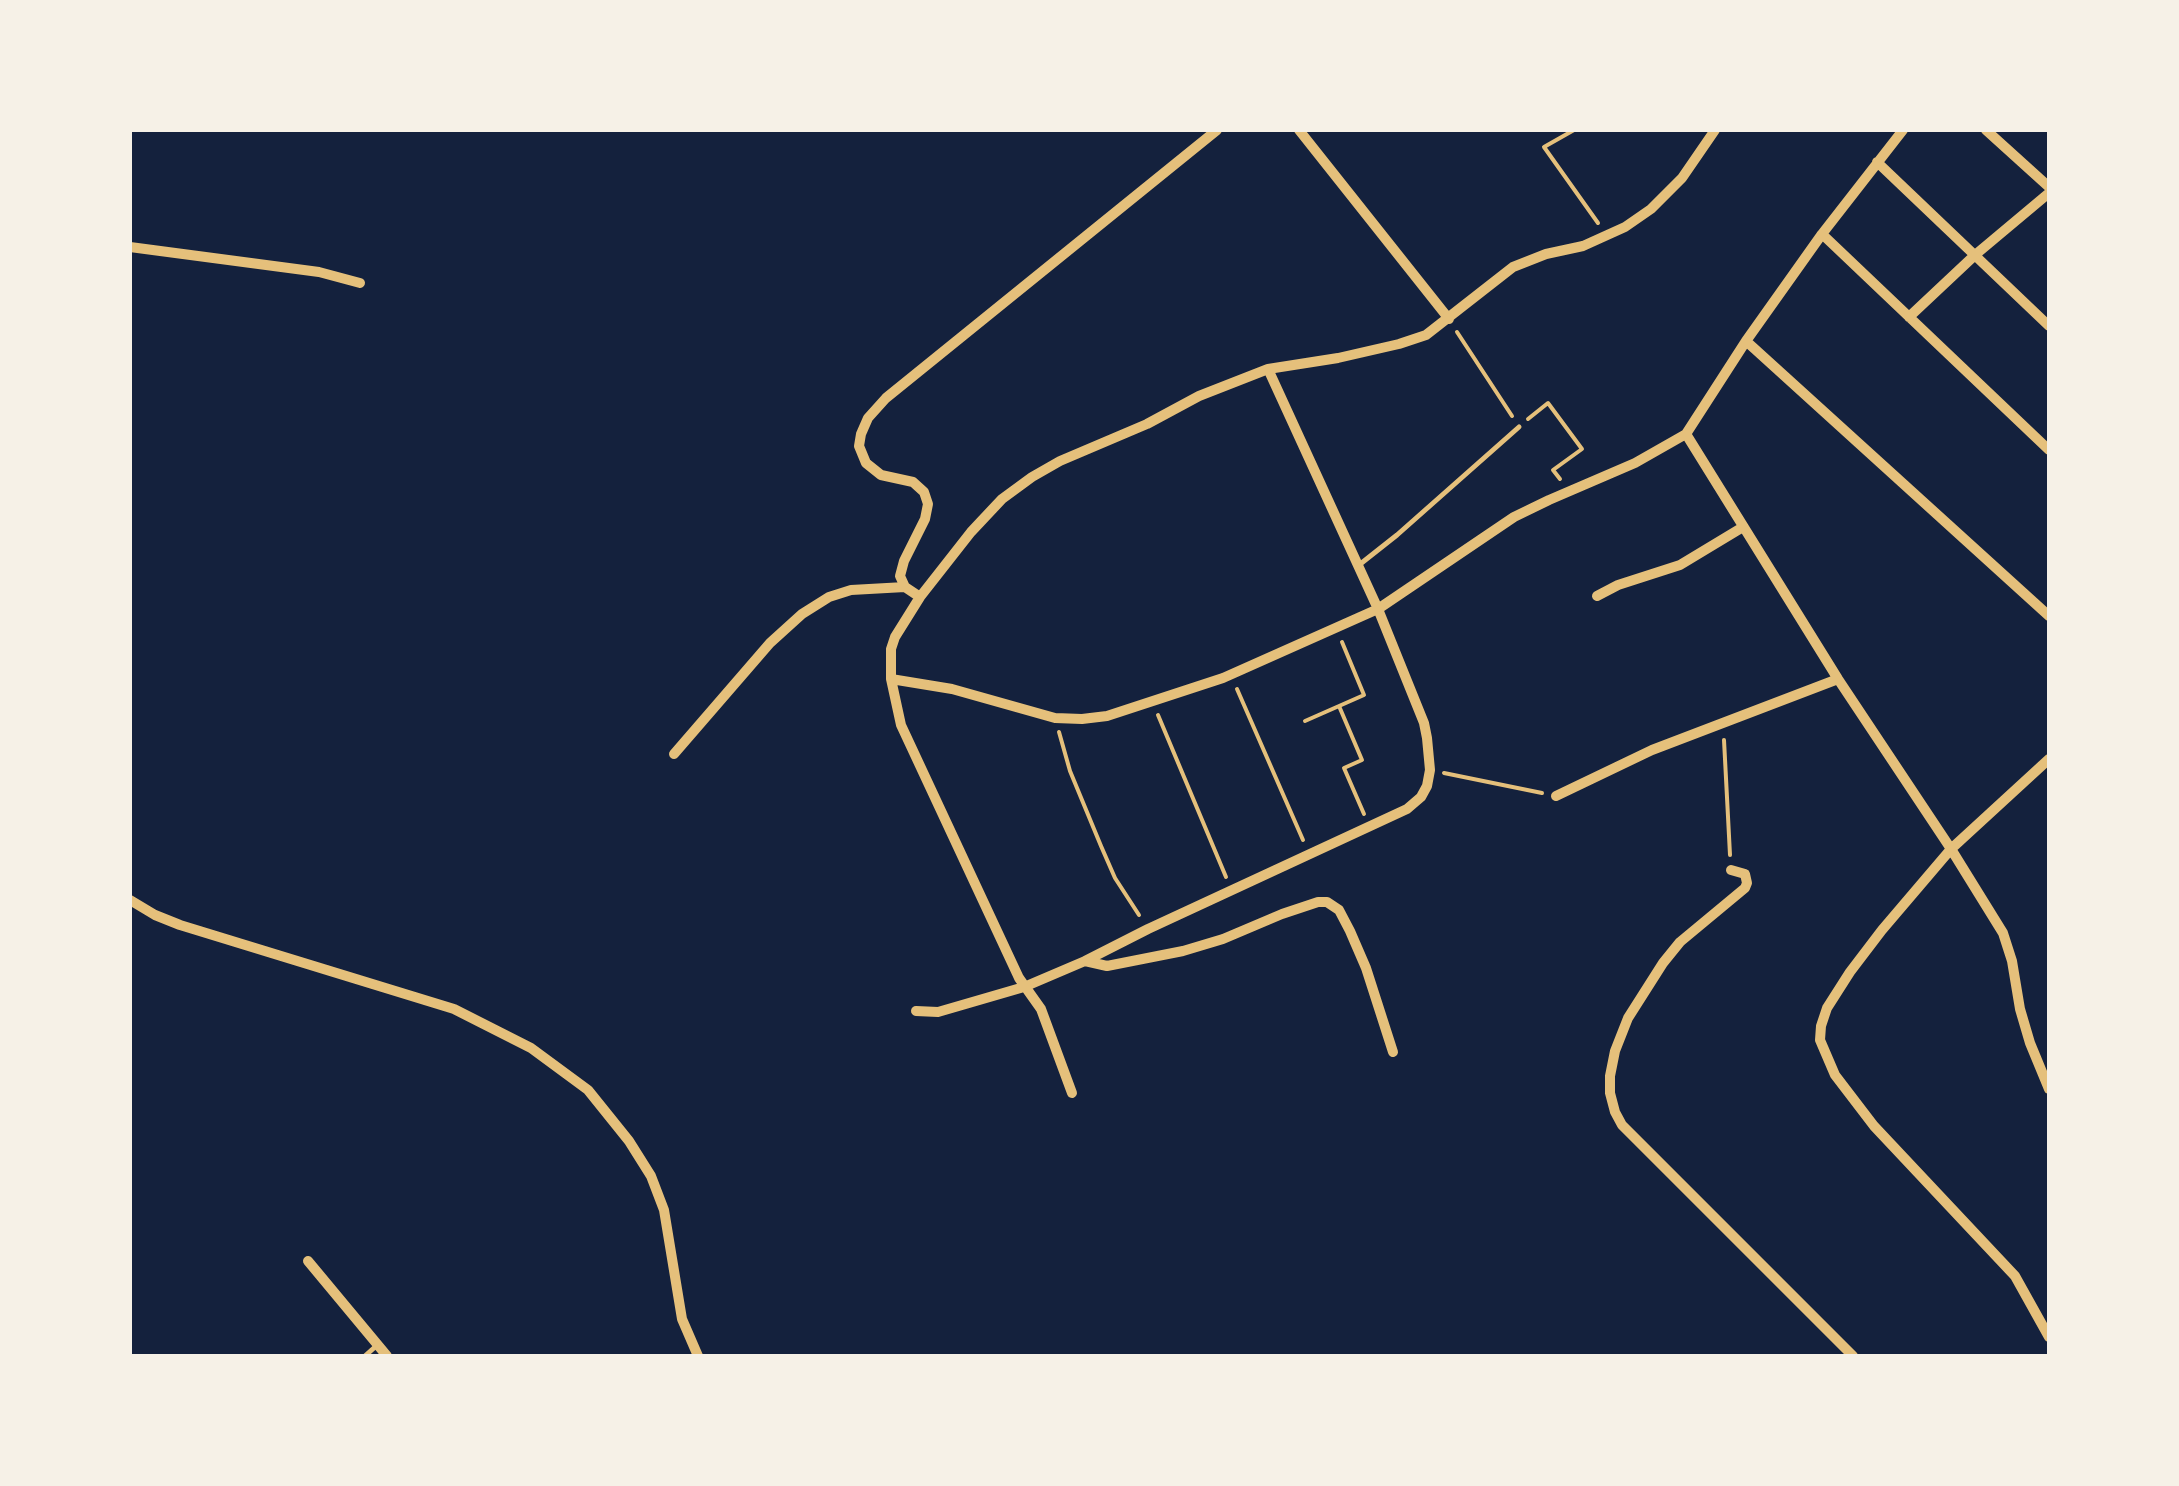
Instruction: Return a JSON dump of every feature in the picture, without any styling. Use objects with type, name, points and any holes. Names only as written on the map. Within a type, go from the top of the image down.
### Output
[{"type":"street","points":[[920,597],[900,576],[928,504],[924,492],[913,482],[882,474],[866,463],[859,446],[868,418],[886,398],[1217,130]]},
{"type":"street","points":[[1299,130],[1449,319]]},
{"type":"street","points":[[1072,1092],[1041,1009],[1024,986],[901,725],[890,658],[895,637],[920,597],[971,532],[1002,499],[1032,477],[1200,396],[1268,368],[1338,358],[1426,336],[1513,267],[1583,246],[1625,228],[1682,178],[1715,130]]},
{"type":"street","points":[[891,679],[952,689],[1055,718],[1082,720],[1107,716],[1231,675],[1378,609],[1514,517],[1634,463],[1686,434],[1822,234],[1903,130]]},
{"type":"street","points":[[1908,317],[2049,190],[1986,130]]},
{"type":"street","points":[[1877,162],[2049,326]]},
{"type":"street","points":[[1822,234],[2049,450]]},
{"type":"street","points":[[130,247],[319,272],[360,283]]},
{"type":"street","points":[[1746,341],[2049,616]]},
{"type":"street","points":[[916,1011],[938,1012],[1024,986],[1085,961],[1370,827],[1416,803],[1427,786],[1430,770],[1424,723],[1378,609],[1268,368]]},
{"type":"street","points":[[1686,434],[2002,933],[2030,1043],[2049,1089]]},
{"type":"street","points":[[1597,596],[1680,565],[1743,527]]},
{"type":"street","points":[[674,754],[770,643],[802,614],[829,596],[850,590],[906,586]]},
{"type":"street","points":[[1556,796],[1652,750],[1838,679]]},
{"type":"street","points":[[2049,759],[1951,849],[1850,972],[1827,1008],[1820,1040],[1836,1075],[1874,1126],[2014,1276],[2049,1337]]},
{"type":"street","points":[[1731,870],[1745,874],[1745,888],[1680,942],[1663,963],[1621,1034],[1610,1076],[1610,1093],[1622,1125],[1853,1356]]},
{"type":"street","points":[[130,900],[180,925],[454,1008],[531,1048],[588,1090],[651,1176],[664,1210],[682,1319],[698,1356]]},
{"type":"street","points":[[1085,961],[1108,966],[1144,960],[1223,939],[1282,914],[1327,902],[1339,910],[1350,931],[1392,1052]]},
{"type":"street","points":[[308,1261],[387,1356]]},
{"type":"lane","points":[[1357,566],[1519,427]]},
{"type":"lane","points":[[365,1356],[378,1344]]},
{"type":"path","points":[[1574,130],[1544,147],[1606,236]]},
{"type":"path","points":[[1449,319],[1519,427],[1548,403],[1582,449],[1553,470],[1569,492]]},
{"type":"path","points":[[1306,721],[1364,695],[1337,628]]},
{"type":"path","points":[[1231,675],[1309,855]]},
{"type":"path","points":[[1152,702],[1232,891]]},
{"type":"path","points":[[1339,706],[1362,760],[1344,768],[1370,827]]},
{"type":"path","points":[[1055,718],[1070,771],[1115,878],[1148,929]]},
{"type":"path","points":[[1724,722],[1731,870]]},
{"type":"path","points":[[1430,770],[1556,796]]}]
